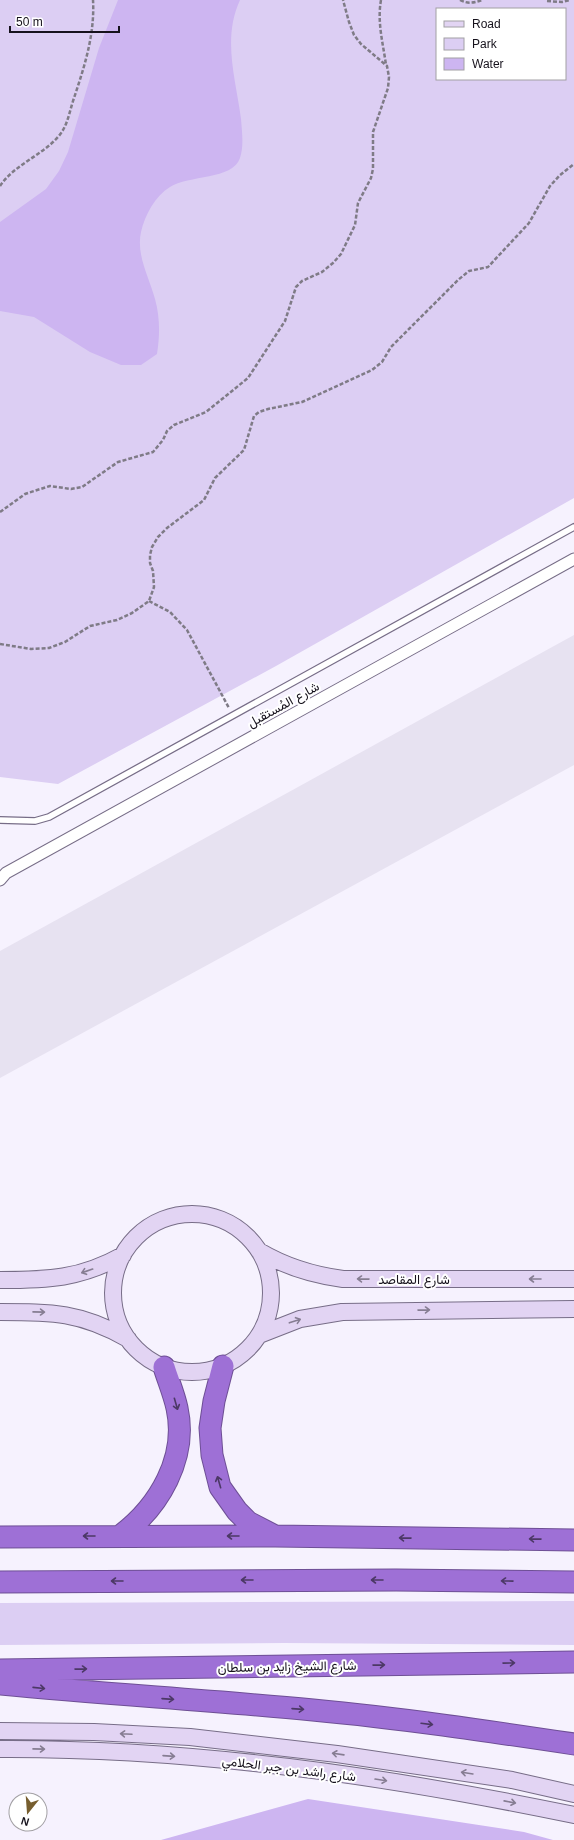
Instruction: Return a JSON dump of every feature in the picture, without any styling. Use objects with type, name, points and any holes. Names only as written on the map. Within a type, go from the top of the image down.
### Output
[{"type":"highway","points":[[120,1536],[143,1516],[161,1493],[168,1480],[176,1455],[179,1436],[177,1408],[164,1366]]},
{"type":"highway","points":[[223,1366],[212,1408],[210,1428],[212,1455],[220,1486],[228,1500],[243,1517],[261,1530],[275,1536]]},
{"type":"highway","points":[[0,1537],[275,1536],[574,1540]]},
{"type":"highway","points":[[0,1582],[396,1580],[574,1582]]},
{"type":"highway","name":"شارع الشيخ زايد بن سلطان","points":[[0,1670],[574,1662]]},
{"type":"highway","points":[[0,1684],[101,1694],[314,1710],[467,1728],[574,1744]]},
{"type":"street","name":"شارع المُستقبل","points":[[2,875],[574,559]]},
{"type":"street","points":[[190,1214],[210,1216],[229,1223],[246,1235],[259,1251],[267,1267],[271,1284],[271,1302],[267,1320],[259,1335],[249,1348],[234,1360],[223,1366],[206,1371],[188,1372],[164,1366],[146,1357],[128,1339],[119,1323],[114,1306],[113,1289],[116,1271],[123,1255],[135,1239],[151,1226],[170,1217],[190,1214]]},
{"type":"street","name":"شارع المقاصد","points":[[259,1251],[276,1261],[301,1271],[343,1279],[574,1279]]},
{"type":"street","points":[[0,1280],[50,1279],[68,1277],[96,1268],[123,1255]]},
{"type":"street","points":[[259,1335],[300,1319],[342,1312],[574,1309]]},
{"type":"street","points":[[0,1312],[66,1314],[98,1323],[128,1339]]},
{"type":"street","name":"شارع راشد بن جبر الحلامي","points":[[0,1731],[94,1732],[190,1737],[344,1755],[512,1780],[574,1794]]},
{"type":"street","name":"شارع راشد بن جبر الحلامي","points":[[0,1748],[96,1751],[192,1757],[336,1772],[509,1801],[574,1815]]},
{"type":"lane","points":[[0,820],[35,821],[49,817],[574,527]]},
{"type":"path","points":[[0,186],[13,171],[47,147],[64,129],[88,51],[94,15],[93,0]]},
{"type":"path","points":[[343,0],[354,35],[361,44],[386,66]]},
{"type":"path","points":[[0,512],[25,494],[34,490],[50,486],[71,489],[82,487],[118,462],[153,452],[163,440],[167,431],[174,425],[206,412],[248,378],[285,321],[296,287],[302,281],[322,272],[341,254],[355,225],[358,203],[371,178],[373,169],[373,132],[388,88],[389,77],[386,66],[379,14],[381,0]]},
{"type":"path","points":[[460,0],[465,3],[473,3],[482,0]]},
{"type":"path","points":[[547,1],[562,2],[570,0]]},
{"type":"path","points":[[0,644],[31,649],[49,648],[65,642],[90,626],[116,620],[127,615],[149,601],[154,587],[153,571],[150,563],[152,546],[167,528],[204,500],[215,478],[244,450],[254,416],[259,412],[268,409],[302,402],[372,370],[382,362],[391,347],[414,326],[458,280],[469,271],[488,267],[529,223],[550,186],[560,175],[574,164]]},
{"type":"path","points":[[149,601],[170,612],[187,630],[233,715]]},
{"type":"shaded area","points":[[574,635],[574,765],[0,1078],[0,951]]},
{"type":"green space","points":[[0,0],[574,0],[574,498],[276,666],[58,784],[0,777]]},
{"type":"green space","points":[[574,1601],[574,1645],[284,1643],[0,1645],[0,1603]]},
{"type":"water","points":[[118,0],[240,0],[232,29],[231,44],[242,129],[240,158],[236,165],[220,174],[188,180],[170,187],[160,195],[151,206],[141,232],[140,249],[157,306],[159,319],[159,340],[157,354],[141,365],[121,365],[90,352],[34,317],[0,311],[0,222],[46,189],[59,171],[68,152],[99,48]]},
{"type":"water","points":[[308,1799],[524,1832],[553,1840],[161,1840]]}]
